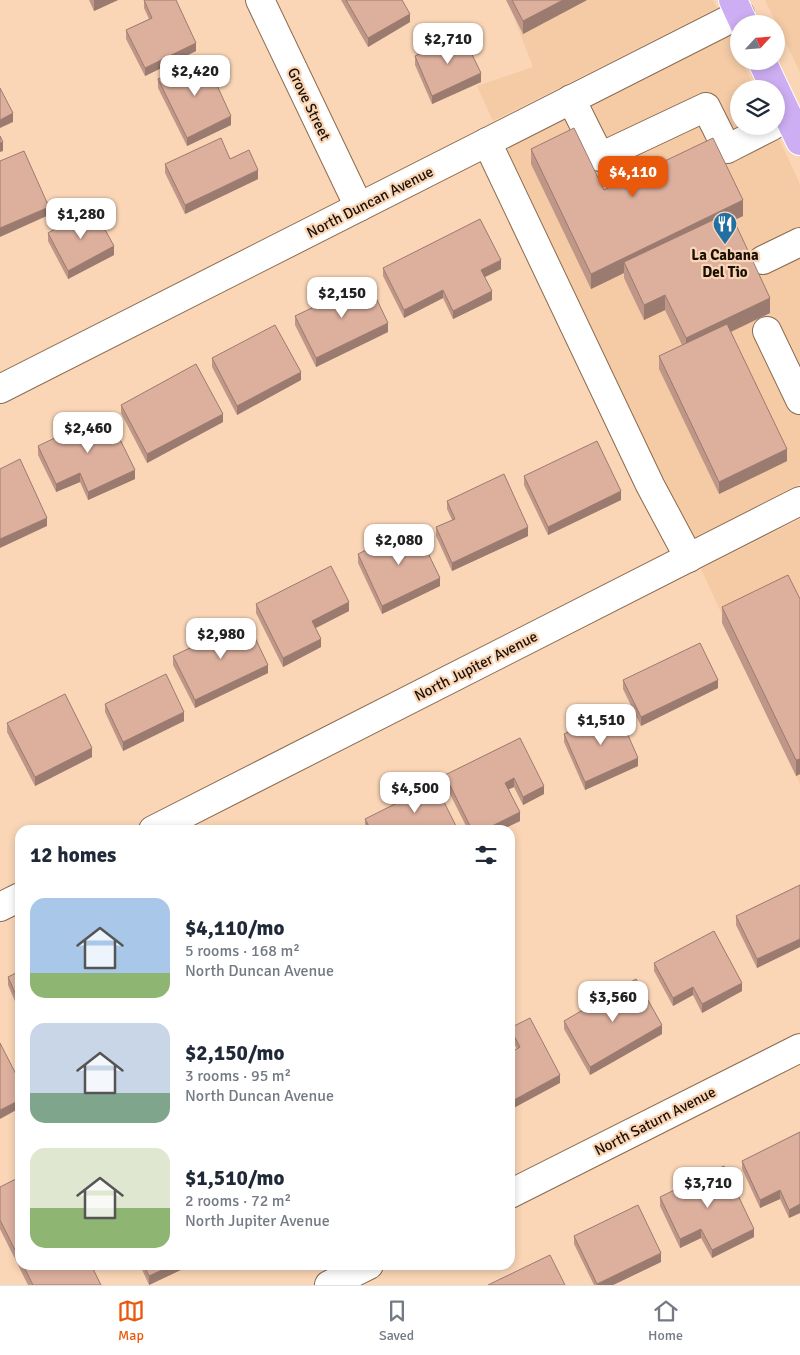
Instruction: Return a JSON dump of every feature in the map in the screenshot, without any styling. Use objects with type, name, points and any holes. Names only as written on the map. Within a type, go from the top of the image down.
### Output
[{"type":"street","name":"Grove Street","points":[[260,0],[359,207]]},
{"type":"street","name":"North Duncan Avenue","points":[[0,389],[739,13]]},
{"type":"street","points":[[572,99],[600,157],[706,107],[727,148],[762,135]]},
{"type":"street","points":[[487,142],[650,486],[689,558]]},
{"type":"street","points":[[763,260],[800,242]]},
{"type":"street","points":[[768,331],[797,384]]},
{"type":"street","name":"North Jupiter Avenue","points":[[163,825],[689,558],[797,511]]},
{"type":"street","points":[[0,908],[15,900]]},
{"type":"street","name":"North Saturn Avenue","points":[[515,1191],[800,1048]]},
{"type":"street","points":[[329,1285],[358,1270]]},
{"type":"shaded area","points":[[507,0],[713,0],[717,8],[493,121],[477,86],[533,67]]},
{"type":"shaded area","points":[[765,0],[800,0],[800,72],[785,41],[785,15],[772,15]]},
{"type":"shaded area","points":[[730,36],[730,70],[746,70],[751,80],[730,80],[730,135],[777,135],[800,184],[800,484],[688,541],[507,149]]},
{"type":"shaded area","points":[[800,519],[800,784],[701,569]]},
{"type":"building","points":[[144,0],[176,0],[196,43],[145,68],[126,30],[152,18]]},
{"type":"building","points":[[346,0],[402,0],[410,14],[368,38]]},
{"type":"building","points":[[512,0],[563,0],[523,21]]},
{"type":"building","points":[[462,34],[481,73],[432,96],[415,56]]},
{"type":"building","points":[[204,57],[231,116],[187,138],[158,79]]},
{"type":"building","points":[[0,88],[13,113],[0,120]]},
{"type":"building","points":[[574,128],[604,190],[713,138],[743,200],[591,274],[531,149]]},
{"type":"building","points":[[221,138],[230,159],[249,150],[258,170],[185,205],[165,164]]},
{"type":"building","points":[[24,151],[49,207],[0,228],[0,161]]},
{"type":"building","points":[[93,208],[114,246],[68,271],[48,233]]},
{"type":"building","points":[[730,212],[770,298],[686,338],[665,295],[644,305],[624,262]]},
{"type":"building","points":[[480,219],[501,260],[481,270],[492,291],[453,311],[443,290],[404,310],[383,268]]},
{"type":"building","points":[[368,281],[388,323],[316,358],[295,316]]},
{"type":"building","points":[[727,324],[787,449],[719,482],[659,356]]},
{"type":"building","points":[[275,325],[301,372],[237,406],[212,358]]},
{"type":"building","points":[[196,364],[223,414],[147,454],[121,405]]},
{"type":"building","points":[[107,413],[135,470],[88,492],[80,473],[56,484],[38,446]]},
{"type":"building","points":[[597,441],[621,491],[548,527],[524,476]]},
{"type":"building","points":[[20,459],[47,518],[0,539],[0,469]]},
{"type":"building","points":[[504,474],[528,527],[452,563],[436,527],[455,519],[447,501]]},
{"type":"building","points":[[415,526],[440,578],[382,606],[358,554]]},
{"type":"building","points":[[331,566],[349,602],[312,621],[321,639],[283,658],[256,604]]},
{"type":"building","points":[[788,575],[800,599],[800,759],[796,760],[722,607]]},
{"type":"building","points":[[247,621],[268,665],[195,700],[173,656]]},
{"type":"building","points":[[700,643],[718,680],[641,717],[623,680]]},
{"type":"building","points":[[166,674],[184,712],[123,742],[105,704]]},
{"type":"building","points":[[65,694],[92,748],[35,777],[7,723]]},
{"type":"building","points":[[617,710],[638,758],[585,782],[564,734]]},
{"type":"building","points":[[520,738],[544,786],[523,797],[514,778],[505,783],[520,812],[494,825],[470,825],[445,775]]},
{"type":"building","points":[[435,784],[456,825],[368,825],[365,819]]},
{"type":"building","points":[[800,885],[800,939],[757,959],[736,916]]},
{"type":"building","points":[[714,931],[742,983],[702,1004],[693,987],[673,998],[654,963]]},
{"type":"building","points":[[15,974],[15,993],[8,977]]},
{"type":"building","points":[[636,979],[662,1025],[590,1067],[564,1021]]},
{"type":"building","points":[[530,1018],[560,1075],[515,1099],[515,1050],[520,1047],[515,1038],[515,1026]]},
{"type":"building","points":[[0,1043],[15,1072],[15,1102],[0,1110]]},
{"type":"building","points":[[800,1132],[800,1204],[789,1210],[780,1190],[760,1200],[742,1161]]},
{"type":"building","points":[[724,1166],[754,1229],[712,1250],[701,1229],[680,1239],[660,1197]]},
{"type":"building","points":[[15,1180],[15,1250],[0,1220],[0,1187]]},
{"type":"building","points":[[638,1205],[661,1253],[597,1284],[574,1236]]},
{"type":"building","points":[[550,1255],[565,1285],[488,1285]]},
{"type":"building","points":[[26,1270],[94,1270],[101,1285],[33,1285]]},
{"type":"building","points":[[146,1270],[162,1270],[149,1276]]},
{"type":"place","name":"La Cabana Del Tio","points":[[725,245]]}]
